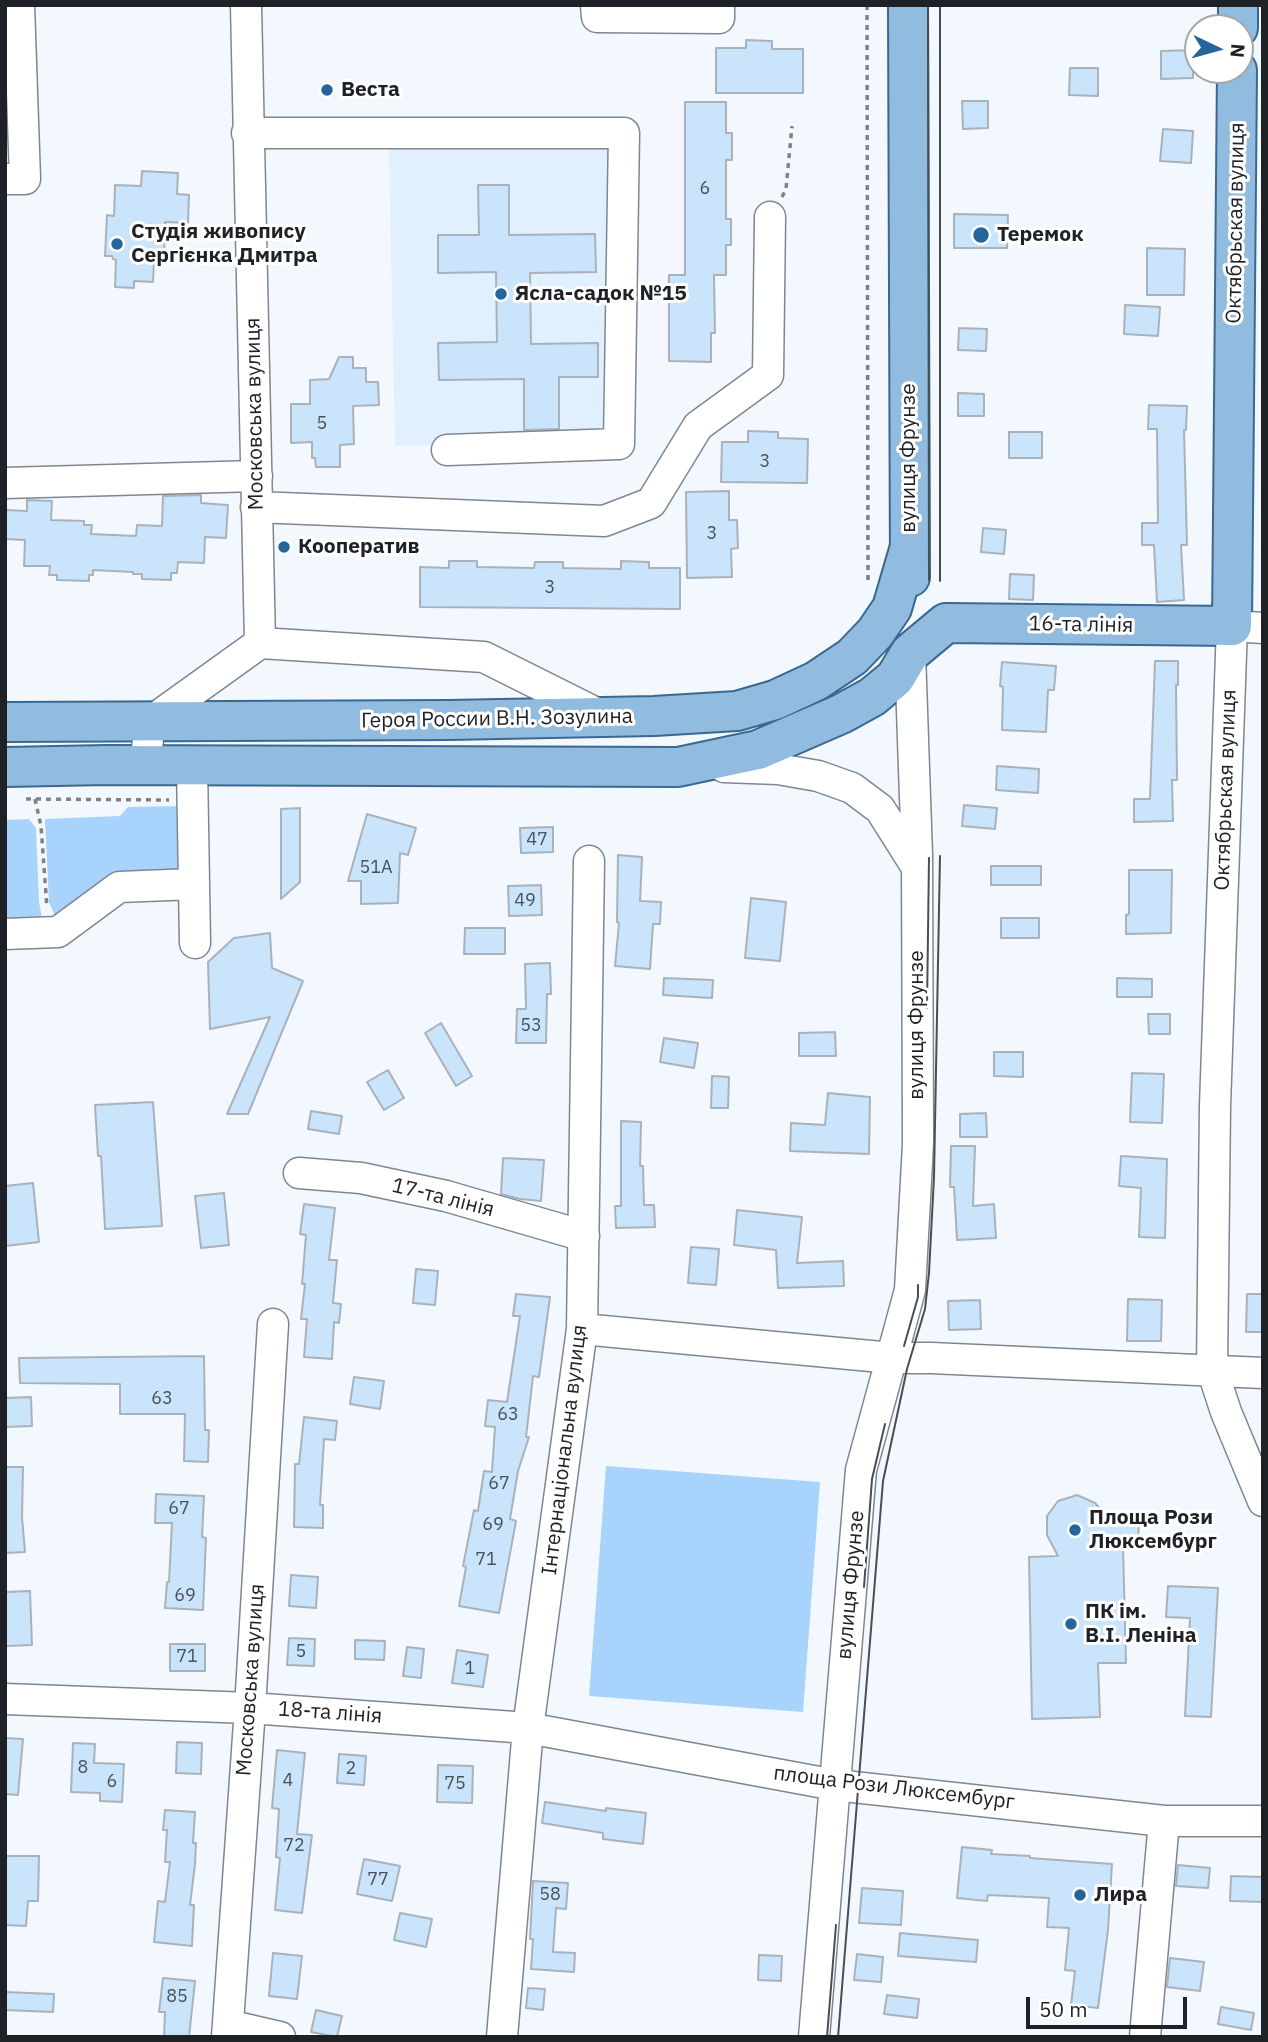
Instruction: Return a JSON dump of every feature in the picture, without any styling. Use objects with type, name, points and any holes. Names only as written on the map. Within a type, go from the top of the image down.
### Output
[{"type":"main road","name":"вулиця Фрунзе","points":[[908,5],[910,653]]},
{"type":"main road","name":"Октябрьская вулиця","points":[[1237,84],[1247,627]]},
{"type":"main road","name":"Героя России В.Н. Зозулина","points":[[5,722],[606,717],[737,711],[775,699],[816,681],[852,657],[875,633],[892,608],[909,551]]},
{"type":"main road","name":"16-та лінія","points":[[910,653],[946,623],[1247,627]]},
{"type":"main road","points":[[10,783],[145,766],[192,783],[678,768],[758,750],[841,714],[872,697],[895,678],[910,653]]},
{"type":"street","points":[[5,179],[25,178],[19,5]]},
{"type":"street","name":"Московська вулиця","points":[[246,5],[260,643]]},
{"type":"street","points":[[596,11],[719,18],[719,5]]},
{"type":"street","points":[[247,133],[624,133],[619,444],[447,450]]},
{"type":"street","points":[[256,508],[604,521],[650,503],[698,426],[768,375],[770,217]]},
{"type":"street","points":[[5,483],[257,476]]},
{"type":"street","name":"Октябрьская вулиця","points":[[1247,627],[1216,1092],[1212,1369],[1226,1412],[1263,1500]]},
{"type":"street","points":[[145,766],[150,722],[260,643],[484,657],[606,717]]},
{"type":"street","name":"вулиця Фрунзе","points":[[814,2037],[861,1471],[910,1290],[918,1144],[916,866],[910,653]]},
{"type":"street","points":[[678,768],[778,769],[818,776],[852,788],[880,809],[916,866]]},
{"type":"street","points":[[192,783],[195,943]]},
{"type":"street","name":"Інтернаціональна вулиця","points":[[502,2037],[528,1728],[582,1329],[589,861]]},
{"type":"street","points":[[5,934],[58,932],[119,887],[194,884]]},
{"type":"street","name":"17-та лінія","points":[[299,1173],[361,1178],[446,1196],[584,1236]]},
{"type":"street","name":"Московська вулиця","points":[[227,2031],[250,1708],[272,1324]]},
{"type":"street","points":[[582,1329],[892,1358],[931,1357],[1263,1373]]},
{"type":"street","name":"18-та лінія","points":[[5,1699],[250,1708],[528,1728]]},
{"type":"street","name":"площа Рози Люксембург","points":[[528,1728],[835,1785],[1164,1821],[1263,1821]]},
{"type":"street","points":[[1145,2037],[1164,1821]]},
{"type":"street","points":[[227,2031],[280,2037]]},
{"type":"path","points":[[867,5],[868,589]]},
{"type":"path","points":[[770,217],[786,189],[792,126]]},
{"type":"path","points":[[10,783],[35,799],[192,783]]},
{"type":"path","points":[[35,799],[41,826],[46,903]]},
{"type":"shaded area","name":"Ясла-садок №15","points":[[608,143],[614,441],[395,446],[389,147]]},
{"type":"shaded area","points":[[182,806],[185,863],[178,871],[55,916],[49,902],[45,819],[120,816],[128,807]]},
{"type":"shaded area","points":[[29,819],[36,828],[42,918],[5,920],[5,820]]},
{"type":"shaded area","points":[[606,1466],[820,1482],[803,1712],[589,1696]]},
{"type":"building","points":[[746,40],[772,41],[772,49],[803,49],[803,93],[716,93],[716,48],[746,48]]},
{"type":"building","points":[[1184,50],[1184,78],[1161,79],[1161,51]]},
{"type":"building","points":[[1070,68],[1098,68],[1098,96],[1069,95]]},
{"type":"building","points":[[962,101],[988,101],[988,128],[963,129]]},
{"type":"building","points":[[685,102],[726,102],[726,133],[732,133],[732,160],[726,160],[726,219],[731,219],[731,245],[726,245],[726,275],[714,275],[715,333],[711,333],[711,362],[669,361],[669,275],[685,275]]},
{"type":"building","points":[[1163,129],[1193,131],[1191,163],[1160,161]]},
{"type":"building","points":[[142,171],[178,173],[177,194],[189,195],[188,223],[165,222],[164,260],[154,260],[153,282],[134,281],[134,288],[115,287],[116,260],[112,256],[105,256],[107,215],[114,216],[115,185],[141,186]]},
{"type":"building","points":[[478,185],[509,185],[509,235],[595,234],[596,272],[530,273],[531,344],[598,343],[598,377],[559,377],[559,429],[524,430],[524,379],[439,380],[438,343],[497,342],[496,272],[438,273],[438,235],[479,235]]},
{"type":"building","points":[[954,214],[1008,215],[1007,248],[954,248]]},
{"type":"building","points":[[1147,248],[1185,249],[1184,295],[1147,295]]},
{"type":"building","points":[[1125,305],[1160,307],[1158,336],[1124,334]]},
{"type":"building","points":[[959,328],[987,329],[986,351],[958,350]]},
{"type":"building","points":[[339,357],[353,357],[353,368],[366,368],[366,382],[378,382],[379,405],[353,406],[354,444],[340,445],[340,467],[316,467],[315,458],[312,458],[312,442],[291,443],[291,404],[310,404],[310,380],[329,379]]},
{"type":"building","points":[[958,393],[984,394],[984,416],[958,416]]},
{"type":"building","points":[[1149,405],[1187,406],[1184,430],[1187,545],[1181,545],[1184,600],[1157,602],[1154,545],[1142,545],[1142,523],[1158,523],[1157,429],[1148,429]]},
{"type":"building","points":[[748,431],[778,432],[778,438],[808,439],[807,483],[721,482],[722,442],[748,442]]},
{"type":"building","points":[[1009,432],[1042,432],[1042,458],[1009,458]]},
{"type":"building","points":[[729,491],[729,520],[737,520],[738,548],[731,549],[732,577],[687,578],[686,492]]},
{"type":"building","points":[[201,495],[201,503],[228,505],[226,538],[205,537],[204,563],[178,562],[177,573],[171,573],[171,580],[142,579],[142,574],[133,572],[93,570],[89,581],[57,580],[57,575],[49,575],[50,566],[24,566],[25,540],[5,539],[5,510],[27,511],[27,500],[52,501],[51,520],[84,521],[84,525],[92,525],[91,534],[136,536],[137,525],[162,526],[163,496]]},
{"type":"building","points":[[983,528],[1006,530],[1004,554],[981,552]]},
{"type":"building","points":[[449,561],[477,561],[477,567],[534,568],[535,562],[563,562],[563,568],[621,569],[621,561],[649,562],[649,568],[680,568],[680,609],[420,607],[420,567],[449,568]]},
{"type":"building","points":[[1010,574],[1034,575],[1033,600],[1009,599]]},
{"type":"building","points":[[1155,661],[1178,661],[1177,780],[1172,780],[1173,821],[1134,822],[1134,799],[1150,799]]},
{"type":"building","points":[[1002,662],[1056,666],[1054,690],[1048,690],[1046,732],[1002,730]]},
{"type":"building","points":[[997,766],[1039,769],[1038,793],[996,790]]},
{"type":"building","points":[[964,805],[997,808],[995,829],[962,826]]},
{"type":"building","points":[[300,808],[300,882],[281,899],[281,809]]},
{"type":"building","points":[[367,814],[416,828],[408,855],[400,853],[398,903],[361,904],[361,881],[348,881]]},
{"type":"building","points":[[553,827],[553,852],[521,853],[520,828]]},
{"type":"building","points":[[618,855],[642,857],[640,901],[661,902],[660,924],[653,924],[650,969],[615,966],[619,923]]},
{"type":"building","points":[[991,866],[1041,866],[1041,885],[991,885]]},
{"type":"building","points":[[1129,870],[1172,870],[1171,933],[1126,934]]},
{"type":"building","points":[[541,885],[542,915],[509,916],[508,886]]},
{"type":"building","points":[[751,898],[786,902],[780,961],[745,958]]},
{"type":"building","points":[[1001,918],[1039,918],[1039,938],[1001,938]]},
{"type":"building","points":[[465,928],[505,928],[505,954],[464,954]]},
{"type":"building","points":[[270,933],[272,968],[303,981],[248,1114],[227,1114],[270,1017],[210,1029],[208,962],[234,938]]},
{"type":"building","points":[[550,963],[551,994],[547,994],[546,1043],[516,1043],[517,1009],[526,1009],[525,964]]},
{"type":"building","points":[[664,978],[713,980],[712,998],[663,995]]},
{"type":"building","points":[[1117,978],[1152,979],[1152,997],[1117,997]]},
{"type":"building","points":[[1148,1014],[1170,1014],[1170,1034],[1149,1034]]},
{"type":"building","points":[[441,1023],[472,1076],[456,1086],[425,1033]]},
{"type":"building","points":[[835,1032],[836,1056],[799,1056],[799,1033]]},
{"type":"building","points":[[664,1038],[698,1043],[694,1068],[660,1062]]},
{"type":"building","points":[[994,1052],[1023,1052],[1023,1077],[994,1076]]},
{"type":"building","points":[[388,1070],[404,1098],[384,1110],[367,1082]]},
{"type":"building","points":[[1132,1073],[1164,1074],[1162,1123],[1130,1122]]},
{"type":"building","points":[[712,1076],[729,1077],[728,1108],[711,1108]]},
{"type":"building","points":[[828,1093],[870,1097],[869,1154],[790,1151],[791,1123],[825,1125]]},
{"type":"building","points":[[153,1102],[162,1226],[105,1229],[95,1105]]},
{"type":"building","points":[[311,1111],[342,1116],[339,1134],[308,1129]]},
{"type":"building","points":[[986,1113],[987,1137],[960,1137],[960,1114]]},
{"type":"building","points":[[621,1121],[641,1122],[640,1166],[643,1166],[644,1205],[654,1205],[655,1227],[616,1228],[615,1206],[621,1206]]},
{"type":"building","points":[[951,1146],[975,1146],[973,1206],[994,1204],[996,1238],[957,1240],[954,1187],[950,1187]]},
{"type":"building","points":[[1121,1156],[1167,1159],[1165,1238],[1139,1237],[1141,1188],[1119,1186]]},
{"type":"building","points":[[503,1158],[544,1160],[541,1201],[501,1194]]},
{"type":"building","points":[[33,1183],[39,1242],[5,1246],[5,1186]]},
{"type":"building","points":[[224,1193],[229,1245],[201,1248],[195,1196]]},
{"type":"building","points":[[304,1204],[335,1208],[329,1260],[337,1260],[333,1303],[341,1304],[339,1323],[334,1322],[332,1359],[304,1357],[307,1319],[301,1319],[306,1235],[300,1234]]},
{"type":"building","points":[[737,1210],[802,1217],[797,1263],[843,1261],[844,1286],[778,1288],[776,1250],[734,1245]]},
{"type":"building","points":[[691,1247],[719,1249],[716,1285],[688,1283]]},
{"type":"building","points":[[416,1269],[438,1271],[435,1305],[413,1303]]},
{"type":"building","points":[[516,1294],[550,1297],[539,1377],[533,1376],[526,1437],[529,1437],[518,1471],[510,1519],[516,1521],[499,1613],[459,1606],[466,1567],[463,1566],[474,1510],[478,1511],[484,1471],[492,1472],[495,1427],[485,1426],[488,1400],[507,1402],[520,1316],[513,1316]]},
{"type":"building","points":[[1247,1294],[1263,1294],[1263,1332],[1246,1332]]},
{"type":"building","points":[[1128,1299],[1162,1300],[1161,1341],[1127,1341]]},
{"type":"building","points":[[980,1300],[981,1329],[949,1330],[948,1301]]},
{"type":"building","points":[[204,1356],[205,1430],[209,1430],[208,1462],[184,1461],[185,1414],[120,1414],[120,1384],[20,1383],[19,1358]]},
{"type":"building","points":[[354,1377],[384,1381],[380,1409],[350,1404]]},
{"type":"building","points":[[31,1397],[32,1426],[5,1427],[5,1398]]},
{"type":"building","points":[[304,1417],[337,1421],[335,1440],[324,1439],[320,1505],[323,1505],[323,1528],[294,1527],[295,1464],[299,1464]]},
{"type":"building","points":[[5,1467],[23,1467],[22,1517],[25,1552],[5,1553]]},
{"type":"building","points":[[156,1494],[204,1496],[202,1537],[206,1538],[203,1610],[165,1608],[172,1523],[155,1523]]},
{"type":"building","points":[[1077,1495],[1095,1503],[1104,1513],[1139,1513],[1138,1547],[1123,1547],[1126,1663],[1098,1663],[1100,1717],[1032,1719],[1029,1557],[1058,1556],[1047,1535],[1047,1516],[1058,1501]]},
{"type":"building","points":[[291,1575],[318,1577],[316,1608],[289,1606]]},
{"type":"building","points":[[1168,1586],[1218,1588],[1211,1717],[1185,1716],[1190,1618],[1166,1617]]},
{"type":"building","points":[[30,1591],[32,1645],[6,1646],[5,1592]]},
{"type":"building","points":[[289,1638],[315,1639],[314,1666],[287,1665]]},
{"type":"building","points":[[355,1640],[385,1641],[384,1660],[355,1659]]},
{"type":"building","points":[[170,1644],[205,1644],[205,1671],[170,1671]]},
{"type":"building","points":[[407,1647],[424,1649],[421,1678],[403,1676]]},
{"type":"building","points":[[457,1650],[488,1655],[483,1687],[452,1683]]},
{"type":"building","points":[[5,1738],[23,1739],[18,1795],[5,1794]]},
{"type":"building","points":[[177,1742],[202,1743],[201,1774],[176,1773]]},
{"type":"building","points":[[73,1743],[95,1744],[94,1763],[124,1764],[122,1802],[100,1801],[100,1793],[71,1792]]},
{"type":"building","points":[[277,1750],[305,1753],[297,1834],[312,1835],[302,1913],[275,1910],[280,1858],[276,1857],[279,1809],[272,1808]]},
{"type":"building","points":[[339,1754],[366,1756],[364,1785],[337,1783]]},
{"type":"building","points":[[438,1765],[473,1766],[472,1803],[437,1802]]},
{"type":"building","points":[[545,1802],[606,1811],[606,1808],[646,1813],[643,1844],[603,1839],[603,1833],[542,1823]]},
{"type":"building","points":[[165,1810],[195,1812],[195,1864],[190,1905],[194,1905],[192,1946],[154,1942],[158,1901],[165,1902],[170,1862],[165,1862]]},
{"type":"building","points":[[962,1847],[992,1850],[991,1854],[1112,1864],[1108,1930],[1098,2008],[1071,2005],[1075,1971],[1065,1970],[1069,1928],[1047,1927],[1049,1898],[988,1895],[987,1901],[957,1898]]},
{"type":"building","points":[[5,1856],[39,1856],[38,1901],[28,1901],[26,1926],[5,1925]]},
{"type":"building","points":[[364,1859],[400,1866],[392,1901],[357,1894]]},
{"type":"building","points":[[1178,1865],[1210,1868],[1208,1888],[1176,1886]]},
{"type":"building","points":[[1231,1876],[1263,1877],[1263,1902],[1230,1901]]},
{"type":"building","points":[[533,1881],[568,1883],[566,1909],[556,1908],[553,1952],[575,1953],[574,1972],[531,1969]]},
{"type":"building","points":[[862,1888],[903,1891],[901,1925],[859,1923]]},
{"type":"building","points":[[400,1913],[432,1919],[426,1947],[394,1940]]},
{"type":"building","points":[[900,1933],[978,1940],[976,1962],[898,1956]]},
{"type":"building","points":[[273,1953],[302,1956],[297,1999],[269,1996]]},
{"type":"building","points":[[857,1954],[883,1957],[881,1982],[854,1980]]},
{"type":"building","points":[[759,1955],[782,1956],[781,1981],[758,1980]]},
{"type":"building","points":[[1170,1958],[1204,1962],[1200,1991],[1167,1987]]},
{"type":"building","points":[[163,1978],[195,1981],[189,2037],[164,2037],[165,2012],[159,2012]]},
{"type":"building","points":[[528,1988],[545,1989],[543,2010],[526,2008]]},
{"type":"building","points":[[5,1992],[54,1994],[53,2012],[5,2010]]},
{"type":"building","points":[[887,1995],[919,1999],[917,2018],[884,2014]]},
{"type":"building","points":[[1221,2007],[1254,2013],[1251,2030],[1218,2024]]},
{"type":"building","points":[[316,2010],[342,2016],[337,2037],[311,2032]]},
{"type":"tram line","points":[[928,5],[929,580]]},
{"type":"tram line","points":[[940,5],[940,581]]},
{"type":"tram line","points":[[838,2037],[883,1481],[907,1369],[925,1309],[929,1273],[934,1177],[940,856]]},
{"type":"tram line","points":[[927,1008],[929,858]]},
{"type":"tram line","points":[[904,1346],[918,1297],[918,1285]]},
{"type":"tram line","points":[[864,1587],[872,1479],[885,1424]]},
{"type":"tram line","points":[[827,2037],[836,1925]]},
{"type":"place","name":"Веста","points":[[327,90]]},
{"type":"place","name":"Теремок","points":[[981,235]]},
{"type":"place","name":"Студія живопису Сергієнка Дмитра","points":[[117,244]]},
{"type":"place","name":"Ясла-садок №15","points":[[501,294]]},
{"type":"place","name":"Кооператив","points":[[284,547]]},
{"type":"place","name":"Площа Рози Люксембург","points":[[1075,1530]]},
{"type":"place","name":"ПК ім. В.І. Леніна","points":[[1071,1624]]},
{"type":"place","name":"Лира","points":[[1080,1895]]}]
